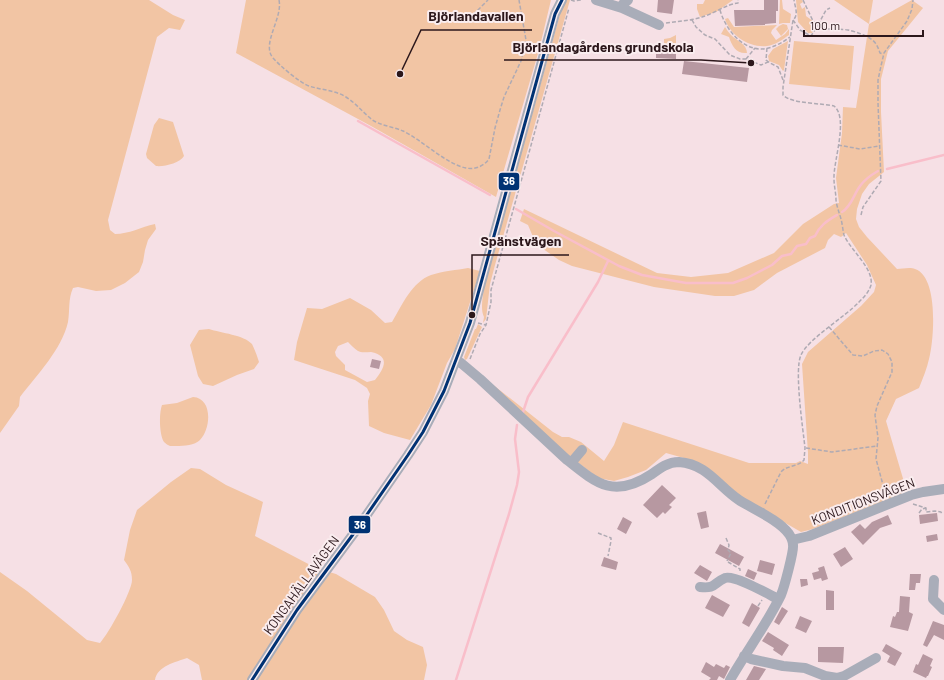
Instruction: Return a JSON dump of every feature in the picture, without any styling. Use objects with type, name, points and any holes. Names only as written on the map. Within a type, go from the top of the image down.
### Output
[{"type":"street","name":"KONGAHÄLLAVÄGEN","points":[[252,680],[297,610],[408,455],[438,404],[457,361],[470,324],[555,14],[556,0]]},
{"type":"street","points":[[596,0],[625,4],[659,25]]},
{"type":"street","name":"KONGAHÄLLAVÄGEN","points":[[555,14],[565,4]]},
{"type":"street","points":[[457,361],[466,367],[571,463],[598,482],[614,487],[620,487],[636,482],[666,464],[673,462],[686,463],[696,466],[712,476],[737,498],[762,513],[784,529],[792,540],[794,546],[782,591],[730,680]]},
{"type":"street","points":[[571,463],[582,450]]},
{"type":"street","name":"KONDITIONSVÄGEN","points":[[792,540],[815,534],[911,494],[944,489]]},
{"type":"street","points":[[700,587],[709,588],[726,578],[735,578],[778,599]]},
{"type":"street","points":[[934,580],[933,599],[944,610]]},
{"type":"street","points":[[744,656],[750,659],[783,666],[805,668],[825,676],[837,678],[844,676],[876,658]]},
{"type":"path","points":[[279,0],[279,16],[269,44],[272,57],[278,63],[301,83],[346,97],[375,121],[403,131],[450,161],[462,167],[473,169],[486,163],[489,158],[495,128],[504,97],[516,73],[524,52],[526,40],[518,0]]},
{"type":"path","points":[[464,22],[488,0]]},
{"type":"path","points":[[571,0],[581,0]]},
{"type":"path","points":[[659,25],[692,20],[738,3],[738,0]]},
{"type":"path","points":[[762,513],[781,472],[785,468],[802,463],[804,460],[805,448],[801,408],[799,361],[804,350],[864,297],[870,286],[871,280],[861,259],[848,243],[843,232],[842,222],[836,202],[834,179],[840,116],[837,108],[830,105],[786,99],[783,95],[793,20],[796,18],[794,0]]},
{"type":"path","points":[[803,0],[813,21],[818,25],[831,30],[848,30],[871,39],[876,44],[880,53],[884,54]]},
{"type":"path","points":[[861,215],[863,207],[881,181],[878,80],[884,54],[907,21],[912,9],[913,0]]},
{"type":"path","points":[[466,367],[480,334],[486,325],[491,302],[491,290],[565,4]]},
{"type":"path","points":[[793,20],[800,30],[811,36],[826,10],[830,8]]},
{"type":"path","points":[[720,10],[724,22],[732,34],[745,44],[755,48],[767,48],[781,43],[791,36]]},
{"type":"path","points":[[692,20],[696,27],[705,35],[715,39],[730,55],[761,65],[768,62]]},
{"type":"path","points":[[746,59],[755,48]]},
{"type":"path","points":[[767,48],[766,57],[768,62],[778,67],[784,81]]},
{"type":"path","points":[[838,145],[860,149],[879,146]]},
{"type":"path","points":[[477,323],[486,325]]},
{"type":"path","points":[[829,327],[853,355],[863,356],[874,351],[882,350],[888,354],[892,362],[892,372],[877,406],[875,415],[878,438],[876,459],[888,504]]},
{"type":"path","points":[[805,448],[832,452],[877,446]]},
{"type":"path","points":[[911,504],[918,504],[926,508],[926,512],[935,511],[941,512],[942,514]]},
{"type":"path","points":[[919,513],[922,509],[926,508]]},
{"type":"path","points":[[598,533],[610,538],[612,541],[608,556]]},
{"type":"path","points":[[726,538],[729,545],[728,549],[731,553],[728,561]]},
{"type":"shaded area","points":[[0,0],[149,0],[173,15],[185,20],[180,30],[169,28],[157,37],[108,220],[110,230],[115,234],[130,232],[155,224],[156,229],[148,240],[139,272],[125,283],[111,290],[96,291],[78,287],[73,288],[71,292],[68,322],[65,332],[55,352],[20,397],[19,406],[0,433]]},
{"type":"shaded area","points":[[246,0],[551,0],[539,50],[496,197],[371,126],[236,53]]},
{"type":"shaded area","points":[[564,0],[570,0],[495,265],[490,284],[486,319],[483,323],[484,317],[482,307],[484,287]]},
{"type":"shaded area","points":[[705,0],[733,0],[716,12],[700,17],[697,4],[703,4]]},
{"type":"shaded area","points":[[780,0],[782,0],[783,9],[791,14],[790,23],[779,24]]},
{"type":"shaded area","points":[[796,0],[802,0],[803,2],[800,4],[802,9],[805,7],[806,16],[817,24],[812,33],[808,33],[798,22]]},
{"type":"shaded area","points":[[834,0],[873,0],[869,24]]},
{"type":"shaded area","points":[[912,0],[923,8],[888,51],[881,79],[884,172],[869,184],[862,194],[857,209],[856,219],[859,227],[867,237],[897,269],[913,268],[923,274],[928,284],[931,296],[933,310],[932,338],[931,350],[925,373],[919,388],[896,399],[886,421],[907,492],[813,529],[801,532],[744,499],[691,460],[666,453],[646,470],[628,477],[614,481],[598,478],[553,443],[492,384],[553,432],[562,437],[569,437],[581,442],[604,461],[614,445],[623,422],[749,463],[796,463],[800,461],[808,464],[802,364],[808,352],[861,306],[874,292],[876,285],[867,265],[846,233],[841,237],[834,234],[828,240],[825,248],[777,273],[754,290],[734,296],[715,296],[654,287],[572,266],[559,260],[536,244],[528,225],[520,221],[524,209],[657,273],[691,277],[728,273],[774,253],[803,224],[834,204],[839,203],[836,178],[842,133],[843,107],[856,108],[869,24]]},
{"type":"shaded area","points":[[728,18],[734,27],[777,25],[771,33],[776,40],[785,34],[789,29],[789,35],[778,42],[767,46],[754,45],[747,43],[731,30],[725,19]]},
{"type":"shaded area","points":[[783,24],[787,25],[788,29],[781,36],[776,29]]},
{"type":"shaded area","points":[[725,27],[731,35],[744,45],[747,53],[737,51],[729,37],[721,34]]},
{"type":"shaded area","points":[[676,35],[676,47],[664,47],[664,39]]},
{"type":"shaded area","points":[[788,41],[783,71],[779,65],[769,61],[768,56],[773,49]]},
{"type":"shaded area","points":[[794,41],[854,46],[850,90],[789,84]]},
{"type":"shaded area","points":[[159,118],[173,122],[184,156],[175,163],[156,166],[147,158],[146,154],[154,125]]},
{"type":"shaded area","points":[[468,268],[480,271],[455,349],[447,363],[431,405],[410,440],[384,433],[369,426],[368,401],[370,394],[367,388],[355,380],[294,360],[297,342],[307,308],[322,309],[350,298],[371,310],[385,323],[392,322],[413,288],[424,278],[431,275]],"holes":[[[348,342],[359,352],[371,352],[381,357],[384,363],[383,367],[375,380],[367,382],[345,370],[345,365],[336,356],[335,352],[338,346]]]},
{"type":"shaded area","points":[[478,324],[482,327],[467,359],[465,360],[464,357]]},
{"type":"shaded area","points":[[209,329],[244,338],[252,344],[259,362],[254,369],[213,386],[203,384],[198,376],[190,345],[199,330]]},
{"type":"shaded area","points":[[193,397],[199,399],[207,408],[208,422],[204,435],[197,442],[185,446],[170,446],[166,444],[162,438],[160,429],[162,405],[177,403]]},
{"type":"shaded area","points":[[191,468],[200,469],[226,485],[263,502],[255,536],[316,568],[336,574],[375,597],[384,610],[394,631],[407,640],[423,647],[427,665],[424,680],[202,680],[199,665],[187,658],[163,668],[156,675],[155,680],[0,680],[0,572],[27,591],[87,640],[100,643],[119,612],[131,585],[131,572],[124,560],[130,530],[137,510],[171,482]]},
{"type":"building","points":[[658,0],[674,0],[672,14],[657,12]]},
{"type":"building","points":[[764,0],[778,0],[776,23],[735,26],[734,10],[764,10]]},
{"type":"building","points":[[656,47],[676,48],[676,59],[656,58]]},
{"type":"building","points":[[684,61],[749,68],[747,82],[682,74]]},
{"type":"building","points":[[372,359],[381,361],[379,369],[370,367]]},
{"type":"building","points":[[662,485],[676,498],[669,505],[672,507],[665,514],[663,512],[657,518],[643,505]]},
{"type":"building","points":[[706,511],[709,527],[701,529],[697,513]]},
{"type":"building","points":[[937,513],[938,521],[920,524],[919,515]]},
{"type":"building","points":[[888,515],[892,524],[880,528],[863,545],[851,532],[860,524],[865,529],[872,522]]},
{"type":"building","points":[[623,517],[632,522],[626,534],[617,529]]},
{"type":"building","points":[[937,534],[938,540],[927,542],[926,536]]},
{"type":"building","points":[[720,544],[744,557],[739,566],[715,553]]},
{"type":"building","points":[[845,547],[853,559],[841,567],[833,554]]},
{"type":"building","points":[[604,557],[618,562],[616,570],[601,566]]},
{"type":"building","points":[[760,560],[775,564],[772,575],[757,571]]},
{"type":"building","points":[[700,565],[712,572],[707,581],[694,573]]},
{"type":"building","points":[[824,566],[828,579],[822,581],[821,578],[814,580],[812,573],[819,571],[818,568]]},
{"type":"building","points":[[748,569],[757,573],[754,580],[745,576]]},
{"type":"building","points":[[910,574],[921,574],[920,583],[916,583],[915,590],[909,590]]},
{"type":"building","points":[[800,579],[807,579],[808,585],[801,587]]},
{"type":"building","points":[[826,590],[834,591],[834,610],[826,610]]},
{"type":"building","points":[[712,595],[730,605],[723,617],[705,608]]},
{"type":"building","points":[[900,596],[910,597],[909,612],[913,614],[908,631],[890,627],[893,616],[895,617],[897,612],[899,612]]},
{"type":"building","points":[[752,603],[760,608],[749,627],[742,623]]},
{"type":"building","points":[[782,607],[788,611],[779,625],[774,622]]},
{"type":"building","points":[[800,616],[812,621],[806,633],[795,628]]},
{"type":"building","points":[[933,621],[944,625],[944,640],[934,635],[927,647],[923,645]]},
{"type":"building","points":[[768,632],[789,645],[782,656],[773,650],[774,648],[762,641]]},
{"type":"building","points":[[886,644],[902,653],[895,666],[887,662],[890,656],[882,651]]},
{"type":"building","points":[[818,647],[844,647],[843,663],[818,662]]},
{"type":"building","points":[[923,654],[933,659],[930,666],[932,667],[926,678],[913,672],[916,664],[918,665]]},
{"type":"building","points":[[706,662],[714,667],[716,664],[724,668],[726,665],[730,667],[724,679],[719,676],[717,680],[709,680],[711,678],[701,672]]},
{"type":"building","points":[[754,666],[766,669],[759,680],[746,680]]},
{"type":"waterway","points":[[358,121],[490,195]]},
{"type":"waterway","points":[[887,169],[944,155]]},
{"type":"waterway","points":[[842,212],[850,204],[858,189],[868,177],[878,171]]},
{"type":"waterway","points":[[516,209],[619,266],[642,275],[686,283],[733,283],[747,278],[772,265],[782,256],[791,254],[797,246],[806,244],[810,238],[815,236],[824,224],[837,215]]},
{"type":"waterway","points":[[523,412],[528,397],[598,282],[608,261]]},
{"type":"waterway","points":[[456,680],[517,485],[519,472],[515,439],[517,425]]},
{"type":"transit line","name":"36","points":[[252,680],[297,610],[357,529],[408,455],[423,432],[444,391],[470,323],[555,14],[562,0]]},
{"type":"place","name":"Björlandagårdens grundskola","points":[[751,63]]},
{"type":"place","name":"Björlandavallen","points":[[400,74]]},
{"type":"place","name":"Spänstvägen","points":[[472,315]]}]
